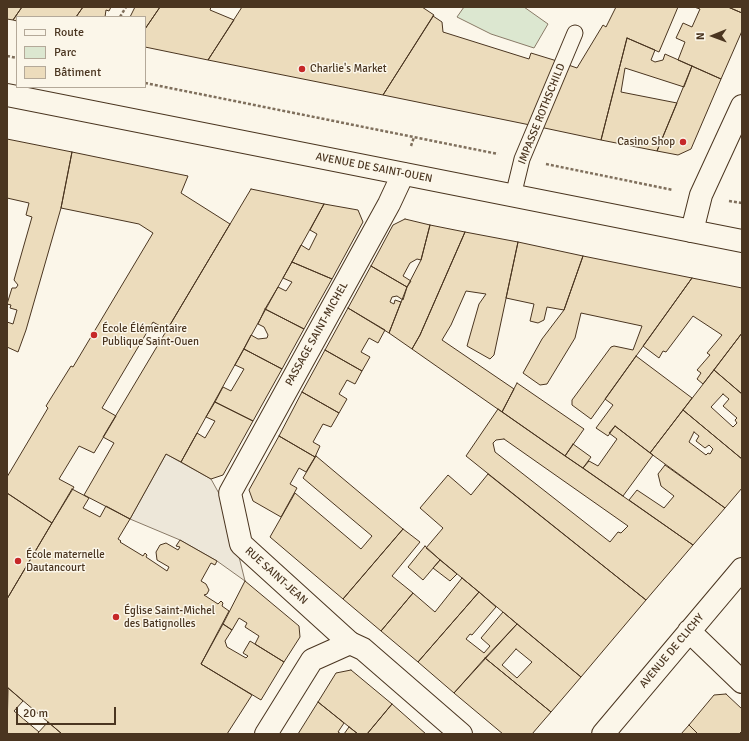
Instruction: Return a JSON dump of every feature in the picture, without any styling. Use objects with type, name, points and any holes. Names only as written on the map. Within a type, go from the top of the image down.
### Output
[{"type":"street","name":"AVENUE DE SAINT-OUEN","points":[[7,95],[742,241]]},
{"type":"street","points":[[692,231],[701,195],[742,106]]},
{"type":"street","name":"PASSAGE SAINT-MICHEL","points":[[230,493],[389,204],[402,174]]},
{"type":"street","name":"RUE SAINT-JEAN","points":[[230,493],[241,544],[350,642],[362,649],[461,734]]},
{"type":"street","name":"AVENUE DE CLICHY","points":[[603,734],[742,569]]},
{"type":"street","points":[[690,632],[742,682]]},
{"type":"street","points":[[266,734],[312,660],[350,642]]},
{"type":"lane","name":"IMPASSE ROTHSCHILD","points":[[514,196],[522,159],[575,33]]},
{"type":"path","points":[[121,16],[126,7]]},
{"type":"path","points":[[146,83],[742,204]]},
{"type":"green space","points":[[464,7],[524,7],[548,24],[534,48],[491,34],[457,17]]},
{"type":"shaded area","points":[[166,454],[211,479],[227,508],[245,581],[217,561],[180,540],[130,519]]},
{"type":"building","points":[[7,7],[22,7],[13,20],[7,19]]},
{"type":"building","points":[[22,7],[83,7],[77,16],[16,16],[16,21],[13,20]]},
{"type":"building","points":[[83,7],[111,7],[109,11],[106,10],[105,16],[77,16]]},
{"type":"building","points":[[135,7],[160,7],[146,28],[146,16],[130,16]]},
{"type":"building","points":[[160,7],[211,7],[210,10],[234,20],[208,60],[146,47],[146,28]]},
{"type":"building","points":[[242,7],[422,7],[434,15],[383,95],[208,60]]},
{"type":"building","points":[[616,7],[678,7],[659,52],[627,38],[601,140],[535,126],[557,61],[577,68],[603,25],[606,27]]},
{"type":"building","points":[[694,7],[728,7],[742,13],[742,31],[721,79],[678,60],[685,42],[676,38],[683,23],[692,27],[700,9]]},
{"type":"building","points":[[728,7],[742,7],[742,13]]},
{"type":"building","points":[[433,16],[442,22],[443,32],[529,59],[531,53],[557,61],[535,126],[383,95]]},
{"type":"building","points":[[627,38],[655,50],[651,60],[655,62],[663,60],[665,54],[692,66],[684,87],[625,68],[621,92],[677,103],[657,151],[601,140]]},
{"type":"building","points":[[692,66],[721,79],[691,149],[678,155],[657,151]]},
{"type":"building","points":[[7,139],[72,152],[61,208],[26,330],[18,352],[7,347],[7,322],[13,324],[17,310],[10,308],[11,305],[7,304],[12,288],[16,288],[18,285],[14,280],[32,217],[26,215],[29,203],[7,198]]},
{"type":"building","points":[[72,152],[188,176],[181,193],[230,224],[167,330],[153,322],[102,408],[116,416],[94,453],[79,446],[59,479],[74,487],[52,523],[7,493],[7,477],[48,408],[46,406],[71,366],[73,367],[153,233],[139,224],[61,208]]},
{"type":"building","points":[[251,189],[324,204],[181,462],[166,454],[130,519],[84,495],[114,443],[103,437]]},
{"type":"building","points":[[324,204],[358,210],[363,222],[332,279],[292,262],[301,245],[309,250],[317,234],[310,230]]},
{"type":"building","points":[[405,219],[430,225],[421,260],[417,259],[410,263],[403,276],[411,281],[407,287],[371,266],[393,225]]},
{"type":"building","points":[[430,225],[465,232],[420,335],[412,349],[389,333],[407,287],[421,260]]},
{"type":"building","points":[[465,232],[518,242],[494,355],[490,359],[467,346],[479,304],[486,294],[466,291],[451,325],[442,340],[514,389],[502,412],[412,349],[420,335]]},
{"type":"building","points":[[518,242],[583,256],[564,310],[547,307],[544,320],[538,323],[530,321],[534,304],[506,298]]},
{"type":"building","points":[[583,256],[692,278],[591,419],[572,405],[572,400],[611,347],[614,346],[633,350],[642,326],[581,313],[575,338],[547,384],[540,385],[523,373],[542,339],[564,310]]},
{"type":"building","points":[[292,262],[332,279],[304,329],[265,309],[278,287],[286,291],[292,282],[283,278]]},
{"type":"building","points":[[371,266],[407,287],[403,300],[397,296],[392,297],[390,302],[394,304],[395,300],[401,302],[389,333],[348,308]]},
{"type":"building","points":[[692,278],[742,288],[742,333],[703,384],[697,379],[701,373],[697,370],[710,355],[707,353],[722,335],[693,316],[666,352],[663,351],[659,358],[643,346]]},
{"type":"building","points":[[348,308],[385,330],[378,343],[369,338],[361,352],[370,357],[362,371],[325,350]]},
{"type":"building","points":[[265,309],[304,329],[282,369],[244,349],[251,335],[258,339],[267,338],[268,335],[264,327],[258,324]]},
{"type":"building","points":[[742,333],[742,394],[714,370]]},
{"type":"building","points":[[244,349],[282,369],[253,421],[215,402],[223,387],[231,391],[244,369],[235,365]]},
{"type":"building","points":[[325,350],[362,371],[355,384],[347,380],[339,394],[347,399],[339,413],[302,392]]},
{"type":"building","points":[[636,356],[692,398],[650,453],[615,426],[608,436],[596,428],[613,405],[605,399]]},
{"type":"building","points":[[714,370],[742,394],[742,459],[683,410]],"holes":[[[723,394],[729,399],[723,406],[737,418],[735,420],[737,423],[733,427],[711,407]]]},
{"type":"building","points":[[517,383],[584,429],[565,456],[502,412]]},
{"type":"building","points":[[302,392],[339,413],[331,427],[323,424],[313,442],[320,446],[315,457],[279,436]]},
{"type":"building","points":[[215,402],[253,421],[223,475],[211,479],[181,462],[197,433],[205,438],[215,421],[206,417]]},
{"type":"building","points":[[498,409],[693,545],[646,600],[466,456]],"holes":[[[504,439],[628,526],[621,533],[618,532],[610,542],[495,452],[493,443],[496,440]]]},
{"type":"building","points":[[683,410],[742,459],[742,488],[725,508],[650,453]],"holes":[[[694,432],[699,436],[696,441],[705,448],[709,445],[713,449],[710,454],[708,453],[706,455],[689,442]]]},
{"type":"building","points":[[615,426],[653,455],[623,496],[583,468],[589,461],[598,466],[617,439],[609,433]]},
{"type":"building","points":[[279,436],[315,457],[306,472],[299,468],[290,484],[297,488],[281,517],[253,501],[249,490]]},
{"type":"building","points":[[573,444],[591,457],[583,468],[565,456]]},
{"type":"building","points":[[316,456],[403,529],[343,599],[270,537],[295,493],[361,549],[372,536],[303,478]]},
{"type":"building","points":[[665,465],[725,508],[693,545],[629,500],[637,490],[664,508],[674,496],[661,486],[658,474]]},
{"type":"building","points":[[488,474],[646,600],[581,677],[426,548],[443,528],[420,508],[448,475],[471,495]]},
{"type":"building","name":"Église Saint-Michel des Batignolles","points":[[72,489],[89,498],[83,508],[100,517],[106,506],[130,519],[118,539],[121,541],[120,542],[143,556],[145,553],[147,555],[146,557],[167,571],[169,567],[157,560],[156,552],[160,545],[166,543],[178,550],[180,547],[176,546],[180,540],[217,561],[215,565],[211,563],[201,581],[206,584],[209,590],[207,594],[204,595],[218,604],[221,601],[223,603],[222,606],[229,611],[201,664],[252,695],[227,734],[62,734],[7,687],[7,599]]},
{"type":"building","name":"École maternelle Dautancourt","points":[[7,493],[52,523],[7,599]]},
{"type":"building","points":[[403,529],[420,542],[392,576],[413,593],[381,631],[343,599]]},
{"type":"building","points":[[425,546],[440,560],[423,580],[408,567]]},
{"type":"building","points":[[440,560],[457,574],[450,581],[433,568]]},
{"type":"building","points":[[462,578],[479,592],[418,662],[381,631],[413,593],[435,612]]},
{"type":"building","points":[[245,581],[299,626],[300,637],[284,662],[255,644],[259,636],[245,627],[247,623],[239,618],[232,630],[223,624]]},
{"type":"building","points":[[479,592],[496,607],[472,635],[470,634],[466,639],[484,653],[490,646],[481,638],[503,612],[517,624],[454,693],[418,662]]},
{"type":"building","points":[[223,624],[232,630],[225,641],[227,647],[246,658],[248,656],[243,653],[250,641],[284,662],[261,700],[201,664]]},
{"type":"building","points":[[517,624],[581,677],[551,712],[485,658]],"holes":[[[516,649],[532,662],[517,678],[502,665]]]},
{"type":"building","points":[[485,658],[551,712],[532,734],[503,734],[454,693]]},
{"type":"building","points":[[351,670],[392,704],[367,734],[358,734],[318,702],[336,673]]},
{"type":"building","points":[[8,688],[23,701],[14,711],[39,732],[37,734],[7,734]]},
{"type":"building","points":[[726,694],[742,709],[742,731],[739,734],[698,734],[689,725],[714,695]]},
{"type":"building","points":[[318,702],[344,723],[338,732],[341,734],[298,734]]},
{"type":"building","points":[[392,704],[426,734],[367,734]]},
{"type":"building","points":[[48,722],[62,734],[37,734]]},
{"type":"building","points":[[689,725],[698,734],[681,734]]},
{"type":"building","points":[[349,727],[358,734],[344,734]]},
{"type":"place","name":"Charlie's Market","points":[[302,69]]},
{"type":"place","name":"Casino Shop","points":[[683,142]]},
{"type":"place","name":"École Élémentaire Publique Saint-Ouen","points":[[94,335]]},
{"type":"place","name":"École maternelle Dautancourt","points":[[18,561]]},
{"type":"place","name":"Église Saint-Michel des Batignolles","points":[[116,617]]}]
